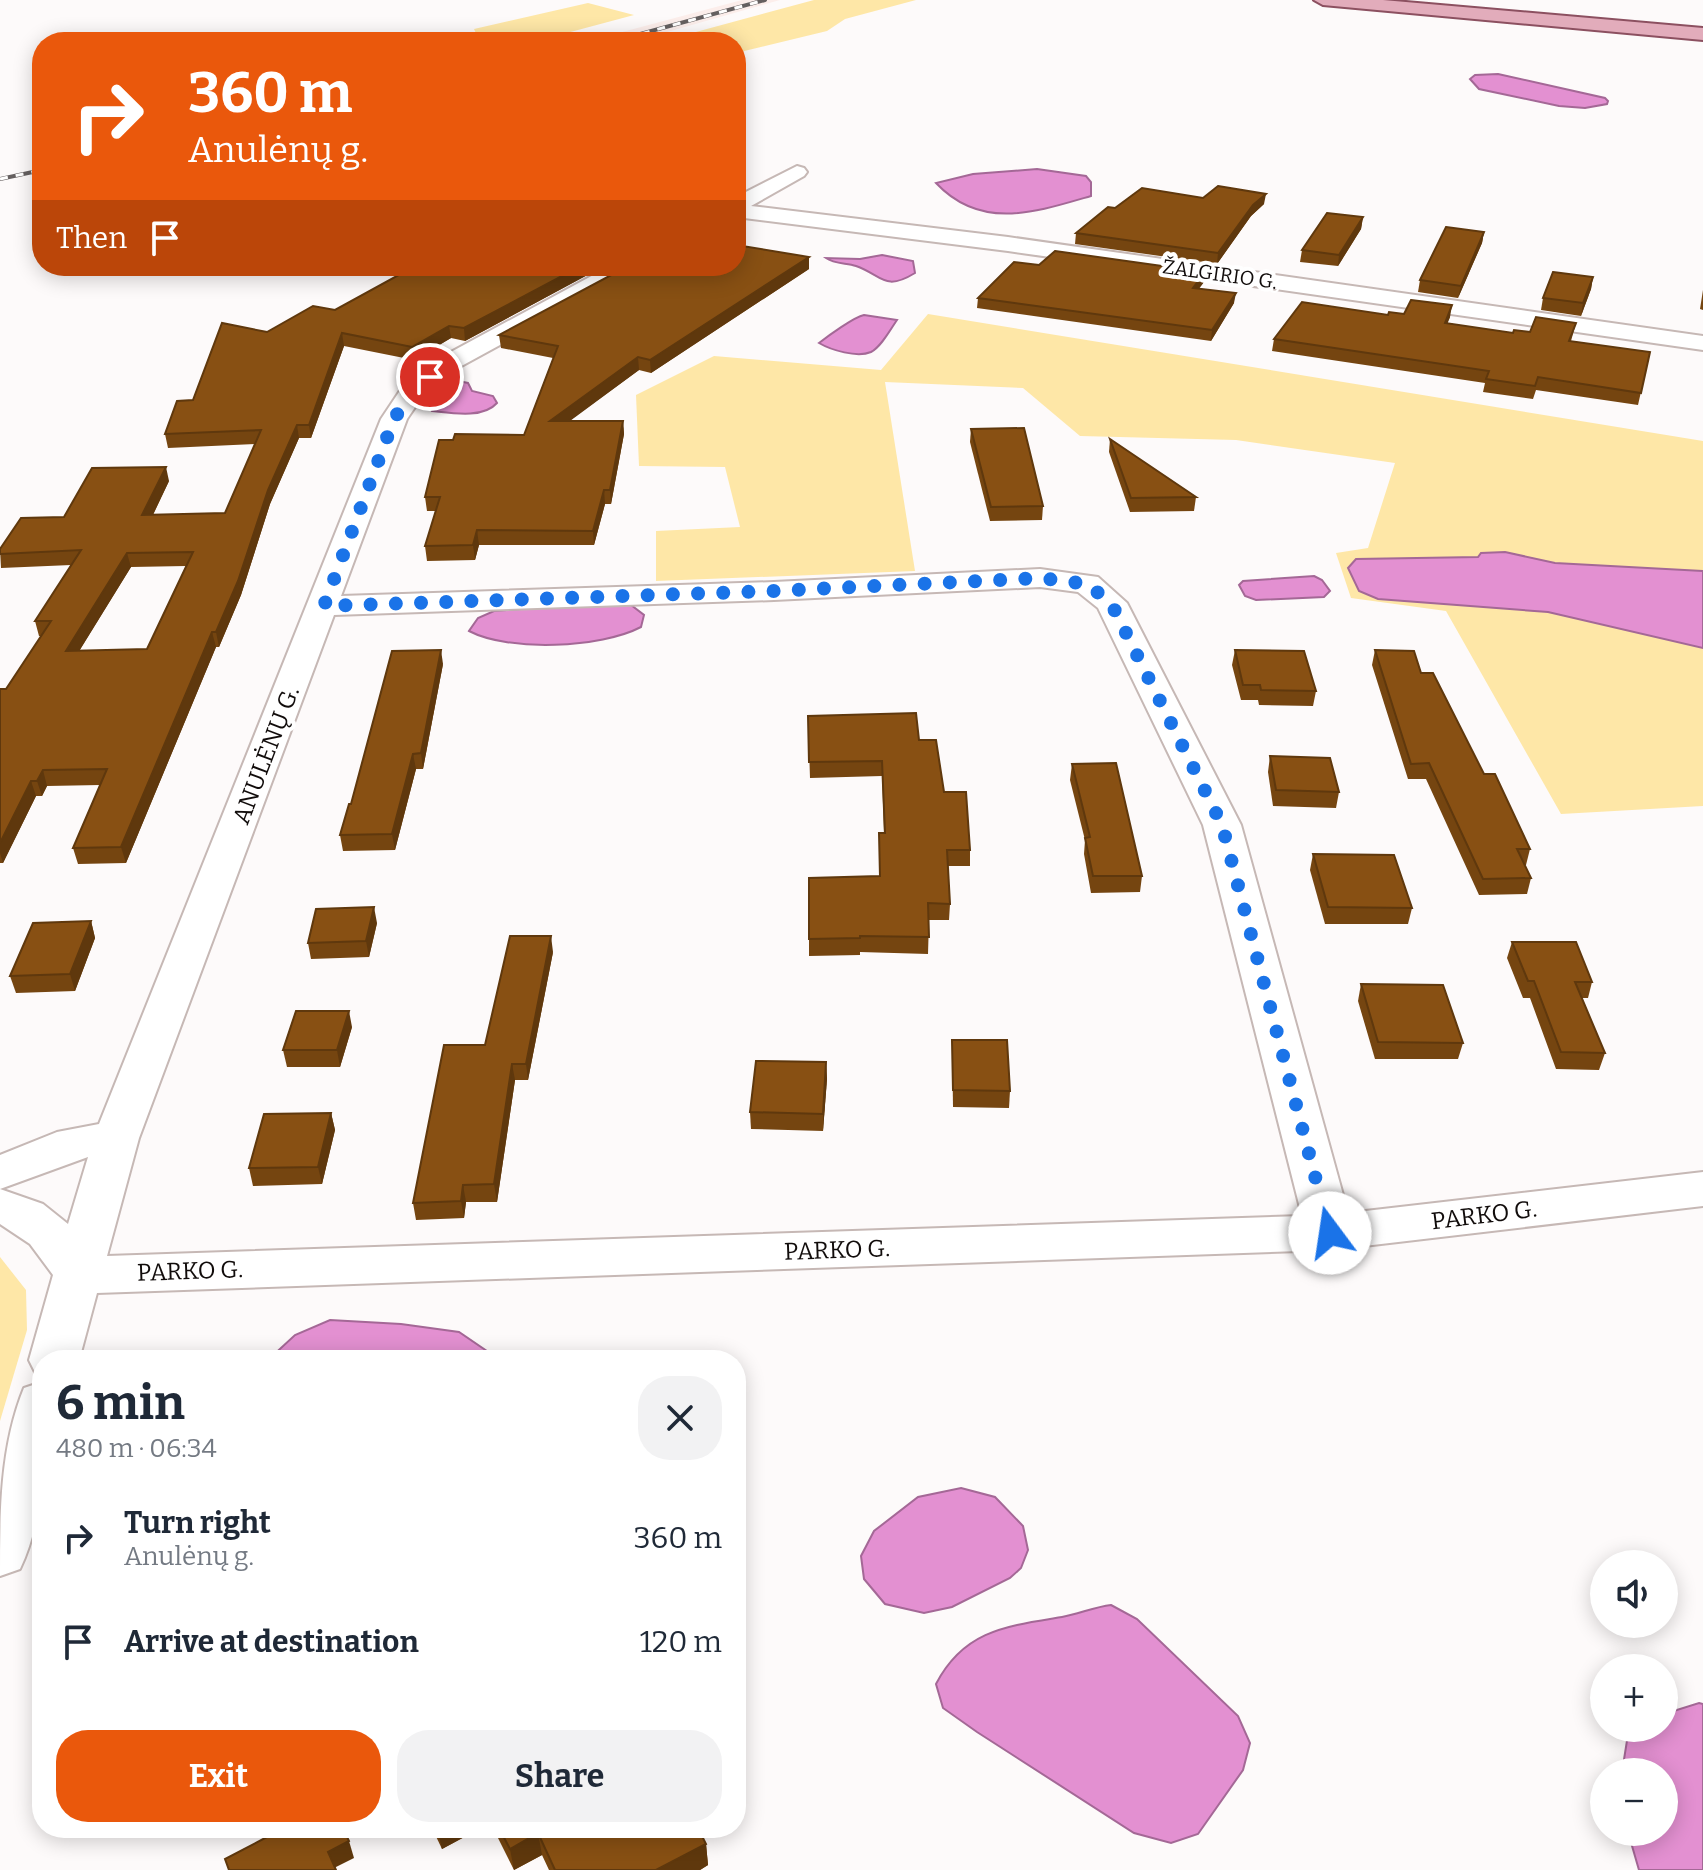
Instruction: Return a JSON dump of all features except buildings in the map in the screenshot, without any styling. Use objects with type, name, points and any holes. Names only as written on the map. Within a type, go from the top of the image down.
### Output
[{"type":"main road","points":[[1323,0],[1703,34]]},
{"type":"street","points":[[746,203],[797,172]]},
{"type":"street","name":"ŽALGIRIO G.","points":[[746,210],[1008,244],[1703,343]]},
{"type":"street","name":"ANULĖNŲ G.","points":[[57,1350],[116,1138],[394,419],[414,389],[447,364],[609,276]]},
{"type":"street","points":[[324,606],[774,591],[1040,578],[1087,584],[1111,603],[1222,825],[1330,1233]]},
{"type":"street","points":[[0,1173],[73,1143],[116,1138]]},
{"type":"street","name":"PARKO G.","points":[[78,1275],[1330,1233],[1703,1189]]},
{"type":"street","points":[[0,1206],[37,1221],[59,1243],[78,1275]]},
{"type":"street","points":[[0,1552],[32,1438]]},
{"type":"shaded area","points":[[742,0],[780,0],[667,32],[622,32]]},
{"type":"shaded area","points":[[814,0],[916,0],[845,19],[827,31],[746,51],[746,32],[696,32]]},
{"type":"shaded area","points":[[588,3],[634,15],[570,32],[475,32],[474,29]]},
{"type":"shaded area","points":[[1498,74],[1608,101],[1607,104],[1585,108],[1559,106],[1479,89],[1470,79],[1475,75]]},
{"type":"shaded area","points":[[1037,169],[1086,176],[1091,182],[1091,196],[1010,214],[971,208],[936,183],[973,174]]},
{"type":"shaded area","points":[[882,255],[913,261],[915,273],[890,282],[856,266],[826,258],[860,259]]},
{"type":"shaded area","points":[[928,314],[1703,441],[1703,571],[1555,563],[1505,552],[1478,557],[1378,599],[1548,612],[1703,648],[1703,806],[1561,814],[1446,611],[1351,598],[1336,553],[1368,548],[1395,463],[1236,440],[1080,436],[1023,388],[885,382],[915,571],[656,581],[656,531],[740,527],[725,467],[639,466],[636,395],[714,356],[881,370]]},
{"type":"shaded area","points":[[864,315],[897,320],[875,350],[859,354],[819,343],[848,323]]},
{"type":"shaded area","points":[[447,383],[468,383],[472,391],[493,396],[497,403],[475,413],[432,411],[426,404],[436,391]]},
{"type":"shaded area","points":[[1505,552],[1555,563],[1703,571],[1703,648],[1548,612],[1378,599],[1359,591],[1348,568],[1356,559],[1478,557],[1481,553]]},
{"type":"shaded area","points":[[1314,576],[1322,580],[1330,591],[1324,597],[1256,600],[1245,596],[1239,585],[1243,581]]},
{"type":"shaded area","points":[[586,604],[631,605],[644,615],[641,627],[603,639],[555,645],[507,642],[469,631],[478,618],[494,611]]},
{"type":"shaded area","points":[[0,1257],[26,1290],[27,1330],[0,1421]]},
{"type":"shaded area","points":[[330,1320],[401,1324],[459,1332],[485,1350],[279,1350],[295,1335]]},
{"type":"shaded area","points":[[961,1488],[995,1497],[1023,1526],[1028,1550],[1021,1568],[1010,1578],[952,1607],[924,1613],[885,1604],[864,1579],[861,1556],[874,1531],[918,1497]]},
{"type":"shaded area","points":[[1111,1605],[1137,1619],[1238,1716],[1250,1743],[1243,1770],[1198,1834],[1171,1843],[1134,1833],[977,1732],[943,1708],[936,1684],[960,1652],[989,1634]]},
{"type":"shaded area","points":[[1703,1704],[1703,1870],[1639,1870],[1632,1846],[1678,1846],[1678,1758],[1624,1758],[1627,1742],[1678,1742],[1678,1710]]},
{"type":"railway","points":[[648,32],[765,0]]},
{"type":"railway","points":[[0,179],[32,172]]},
{"type":"route","points":[[430,377],[414,389],[394,419],[324,606],[774,591],[1040,578],[1087,584],[1111,603],[1222,825],[1330,1233]]}]
